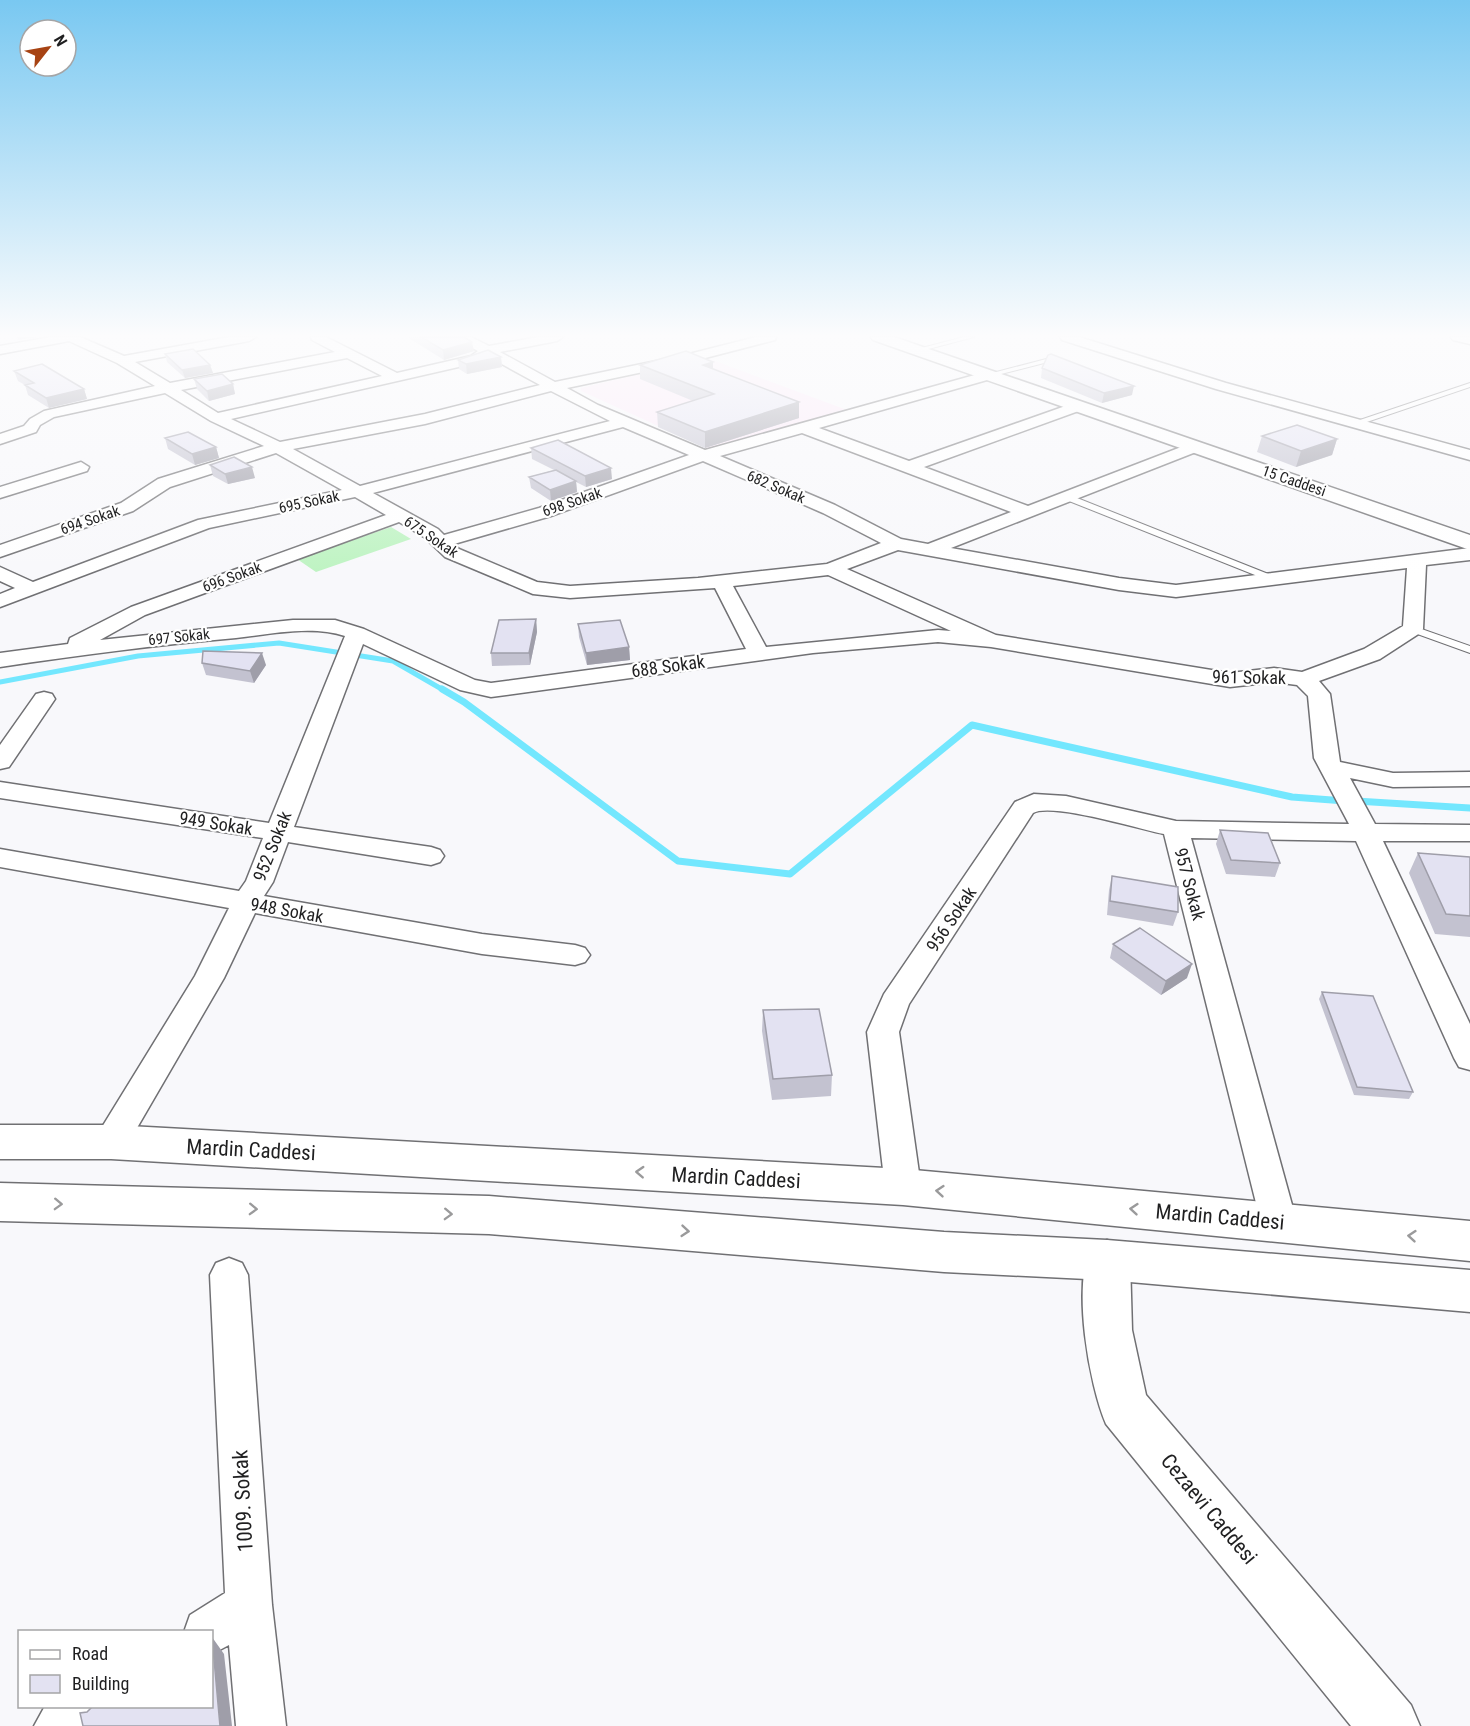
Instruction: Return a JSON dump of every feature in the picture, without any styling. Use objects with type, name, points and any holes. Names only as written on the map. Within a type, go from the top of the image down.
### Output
[{"type":"main road","name":"15 Caddesi","points":[[1112,418],[1470,543]]},
{"type":"main road","name":"Mardin Caddesi","points":[[0,1142],[111,1142],[903,1187],[1470,1241]]},
{"type":"main road","points":[[0,1202],[489,1215],[944,1252],[1107,1260],[1470,1291]]},
{"type":"main road","name":"Cezaevi Caddesi","points":[[1107,1260],[1108,1330],[1124,1407],[1390,1726]]},
{"type":"street","points":[[0,439],[30,429],[35,422],[43,418]]},
{"type":"street","name":"675 Sokak","points":[[216,418],[278,447],[431,533],[452,553],[533,588],[570,592],[721,581],[830,569],[896,544]]},
{"type":"street","name":"694 Sokak","points":[[0,551],[127,507],[164,483],[278,447],[431,418]]},
{"type":"street","name":"682 Sokak","points":[[615,418],[829,509],[896,544]]},
{"type":"street","name":"698 Sokak","points":[[441,542],[545,512],[702,456],[836,418]]},
{"type":"street","points":[[906,468],[1047,418]]},
{"type":"street","points":[[1335,418],[1470,455]]},
{"type":"street","name":"695 Sokak","points":[[0,601],[204,524],[356,492],[623,422]]},
{"type":"street","points":[[802,427],[1028,512]]},
{"type":"street","points":[[931,549],[1195,447]]},
{"type":"street","points":[[0,493],[81,467]]},
{"type":"street","name":"696 Sokak","points":[[69,649],[90,635],[138,611],[400,516]]},
{"type":"street","points":[[896,544],[1119,584],[1176,591],[1470,554]]},
{"type":"street","points":[[1304,679],[1372,654],[1413,629],[1417,561]]},
{"type":"street","name":"961 Sokak","points":[[830,569],[991,641],[1230,680],[1274,675],[1304,679],[1319,694],[1326,758],[1362,824],[1470,1058]]},
{"type":"street","points":[[0,573],[32,589]]},
{"type":"street","points":[[721,581],[759,653]]},
{"type":"street","name":"697 Sokak","points":[[0,660],[69,649],[293,626],[335,626],[352,647]]},
{"type":"street","name":"688 Sokak","points":[[352,647],[468,685],[491,690],[759,653],[938,636],[991,641]]},
{"type":"street","name":"952 Sokak","points":[[111,1142],[209,978],[246,902],[259,882],[352,647]]},
{"type":"street","points":[[0,762],[44,699]]},
{"type":"street","points":[[1333,772],[1394,780],[1470,779]]},
{"type":"street","name":"949 Sokak","points":[[0,790],[431,856]]},
{"type":"street","name":"956 Sokak","points":[[903,1187],[883,1032],[895,1002],[1024,808],[1034,802],[1066,804],[1176,829]]},
{"type":"street","name":"957 Sokak","points":[[1279,1223],[1176,829],[1242,832],[1362,824],[1470,833]]},
{"type":"street","name":"948 Sokak","points":[[0,858],[482,944],[575,955]]},
{"type":"street","name":"1009. Sokak","points":[[229,1275],[249,1605],[261,1726]]},
{"type":"street","points":[[210,1630],[249,1605]]},
{"type":"street","points":[[59,1726],[87,1708]]},
{"type":"lane","points":[[1355,423],[1372,418]]},
{"type":"lane","points":[[1067,497],[1273,579]]},
{"type":"lane","points":[[1413,629],[1470,650]]},
{"type":"shaded area","points":[[640,418],[822,418],[723,447],[709,449]]},
{"type":"green space","points":[[391,527],[411,539],[316,572],[297,559]]},
{"type":"building","points":[[670,418],[750,418],[705,432]]},
{"type":"building","points":[[1297,425],[1337,439],[1301,451],[1262,436]]},
{"type":"building","points":[[188,432],[216,447],[192,454],[165,438]]},
{"type":"building","points":[[558,440],[611,468],[585,476],[531,448]]},
{"type":"building","points":[[234,457],[252,467],[225,474],[210,465]]},
{"type":"building","points":[[556,470],[576,481],[550,490],[529,477]]},
{"type":"building","points":[[536,619],[529,653],[491,653],[499,620]]},
{"type":"building","points":[[620,620],[629,647],[586,653],[578,624]]},
{"type":"building","points":[[203,651],[262,653],[250,671],[202,663]]},
{"type":"building","points":[[1220,830],[1268,833],[1280,863],[1231,860]]},
{"type":"building","points":[[1418,853],[1470,857],[1470,916],[1446,914]]},
{"type":"building","points":[[1112,876],[1178,887],[1178,912],[1110,901]]},
{"type":"building","points":[[1140,928],[1192,964],[1166,981],[1113,944]]},
{"type":"building","points":[[1322,992],[1373,996],[1413,1092],[1357,1087]]},
{"type":"building","points":[[819,1009],[832,1075],[773,1079],[763,1010]]},
{"type":"building","points":[[213,1648],[220,1726],[83,1726],[80,1713],[87,1712],[91,1708],[213,1708]]},
{"type":"waterway","points":[[0,682],[138,656],[279,643],[393,661],[445,691]]},
{"type":"waterway","points":[[442,689],[464,702],[678,861],[790,874],[972,725],[1292,797],[1345,801]]},
{"type":"waterway","points":[[1356,801],[1470,808]]}]
